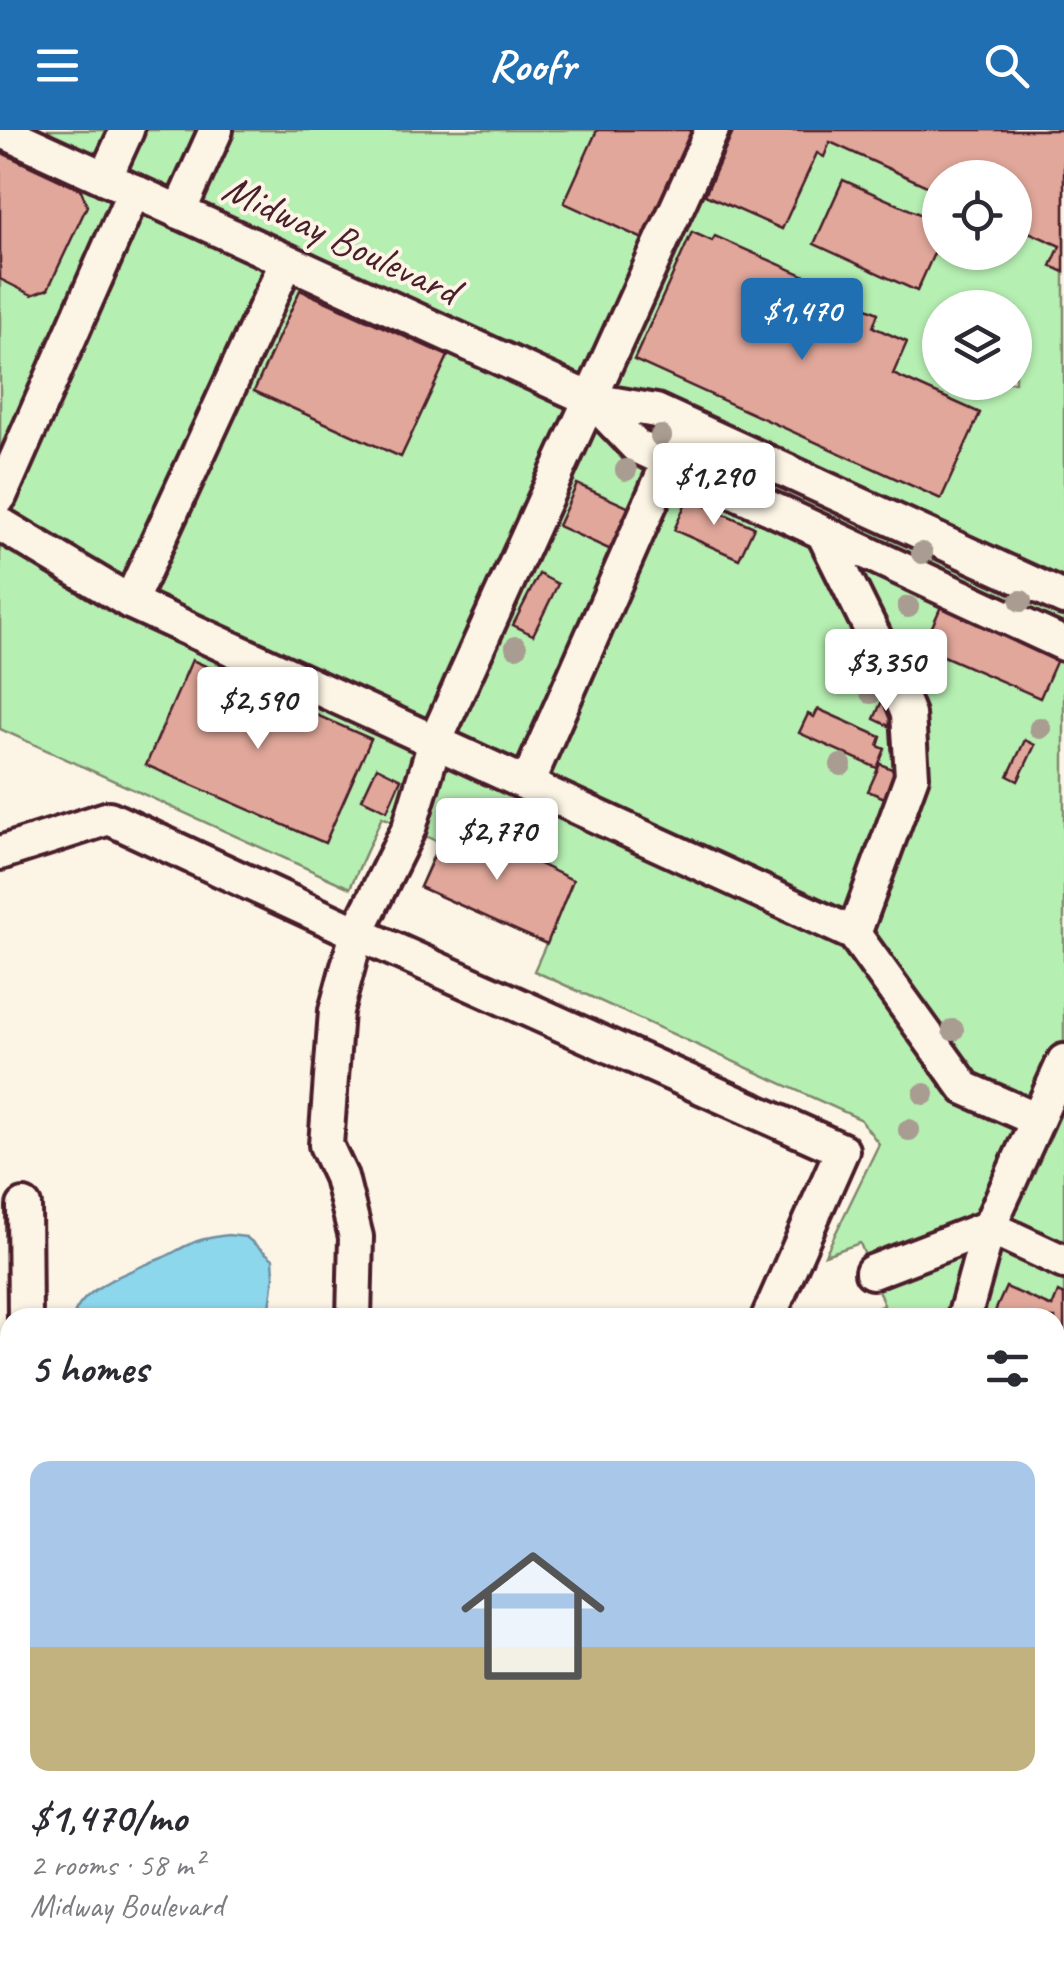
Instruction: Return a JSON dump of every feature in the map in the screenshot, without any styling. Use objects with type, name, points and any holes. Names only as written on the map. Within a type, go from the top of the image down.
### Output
[{"type":"street","name":"Midway Boulevard","points":[[0,130],[592,400],[656,411],[1064,598]]},
{"type":"street","points":[[0,496],[120,184],[127,130]]},
{"type":"street","points":[[180,212],[216,130]]},
{"type":"street","points":[[354,1308],[356,1236],[342,1177],[326,1145],[336,1011],[357,933],[409,828],[435,742],[712,130]]},
{"type":"street","points":[[130,602],[287,261]]},
{"type":"street","name":"Midway Boulevard","points":[[592,400],[636,446],[1064,644]]},
{"type":"street","points":[[527,784],[684,424]]},
{"type":"street","points":[[0,524],[130,602],[854,934],[965,1088],[1037,1120]]},
{"type":"street","points":[[823,533],[908,714],[912,776],[854,934]]},
{"type":"street","points":[[0,853],[109,818],[842,1150],[772,1308]]},
{"type":"street","points":[[967,1308],[989,1228],[1064,1061]]},
{"type":"street","points":[[24,1206],[26,1308]]},
{"type":"street","points":[[872,1272],[989,1228],[1064,1262]]},
{"type":"green space","points":[[0,130],[1064,130],[1064,1308],[877,1308],[884,1305],[860,1243],[825,1255],[879,1144],[860,1119],[534,971],[546,944],[420,887],[439,842],[382,817],[350,888],[0,729]]},
{"type":"water","points":[[246,1237],[273,1259],[270,1308],[78,1308],[111,1280],[209,1238]]},
{"type":"building","points":[[597,130],[692,130],[643,239],[564,203]]},
{"type":"building","points":[[734,130],[1064,130],[1064,272],[1051,266],[1060,246],[1032,234],[1032,160],[922,160],[922,184],[830,142],[824,157],[817,153],[782,229],[705,195]]},
{"type":"building","points":[[0,152],[81,190],[87,206],[48,289],[32,295],[0,279]]},
{"type":"building","points":[[843,180],[922,215],[922,270],[926,270],[917,291],[814,244]]},
{"type":"building","points":[[692,232],[712,241],[715,236],[828,286],[826,290],[878,313],[873,327],[907,342],[893,374],[922,387],[922,400],[951,400],[980,413],[941,499],[634,360]]},
{"type":"building","points":[[300,290],[448,356],[401,457],[254,391]]},
{"type":"building","points":[[577,484],[630,508],[611,550],[558,526]]},
{"type":"building","points":[[688,498],[754,527],[739,559],[674,530]]},
{"type":"building","points":[[539,574],[558,584],[533,635],[513,625]]},
{"type":"building","points":[[943,602],[1060,653],[1040,698],[923,647]]},
{"type":"building","points":[[192,660],[371,739],[325,843],[146,765]]},
{"type":"building","points":[[882,701],[897,708],[889,726],[874,719]]},
{"type":"building","points":[[818,709],[881,737],[878,746],[885,749],[877,768],[799,733],[808,714],[814,717]]},
{"type":"building","points":[[1025,740],[1035,745],[1018,781],[1008,776]]},
{"type":"building","points":[[880,764],[899,772],[887,799],[868,791]]},
{"type":"building","points":[[377,767],[401,779],[387,811],[362,799]]},
{"type":"building","points":[[450,821],[573,880],[547,944],[420,887]]},
{"type":"building","points":[[1006,1287],[1052,1307],[1058,1292],[1064,1295],[1064,1308],[997,1308]]}]
